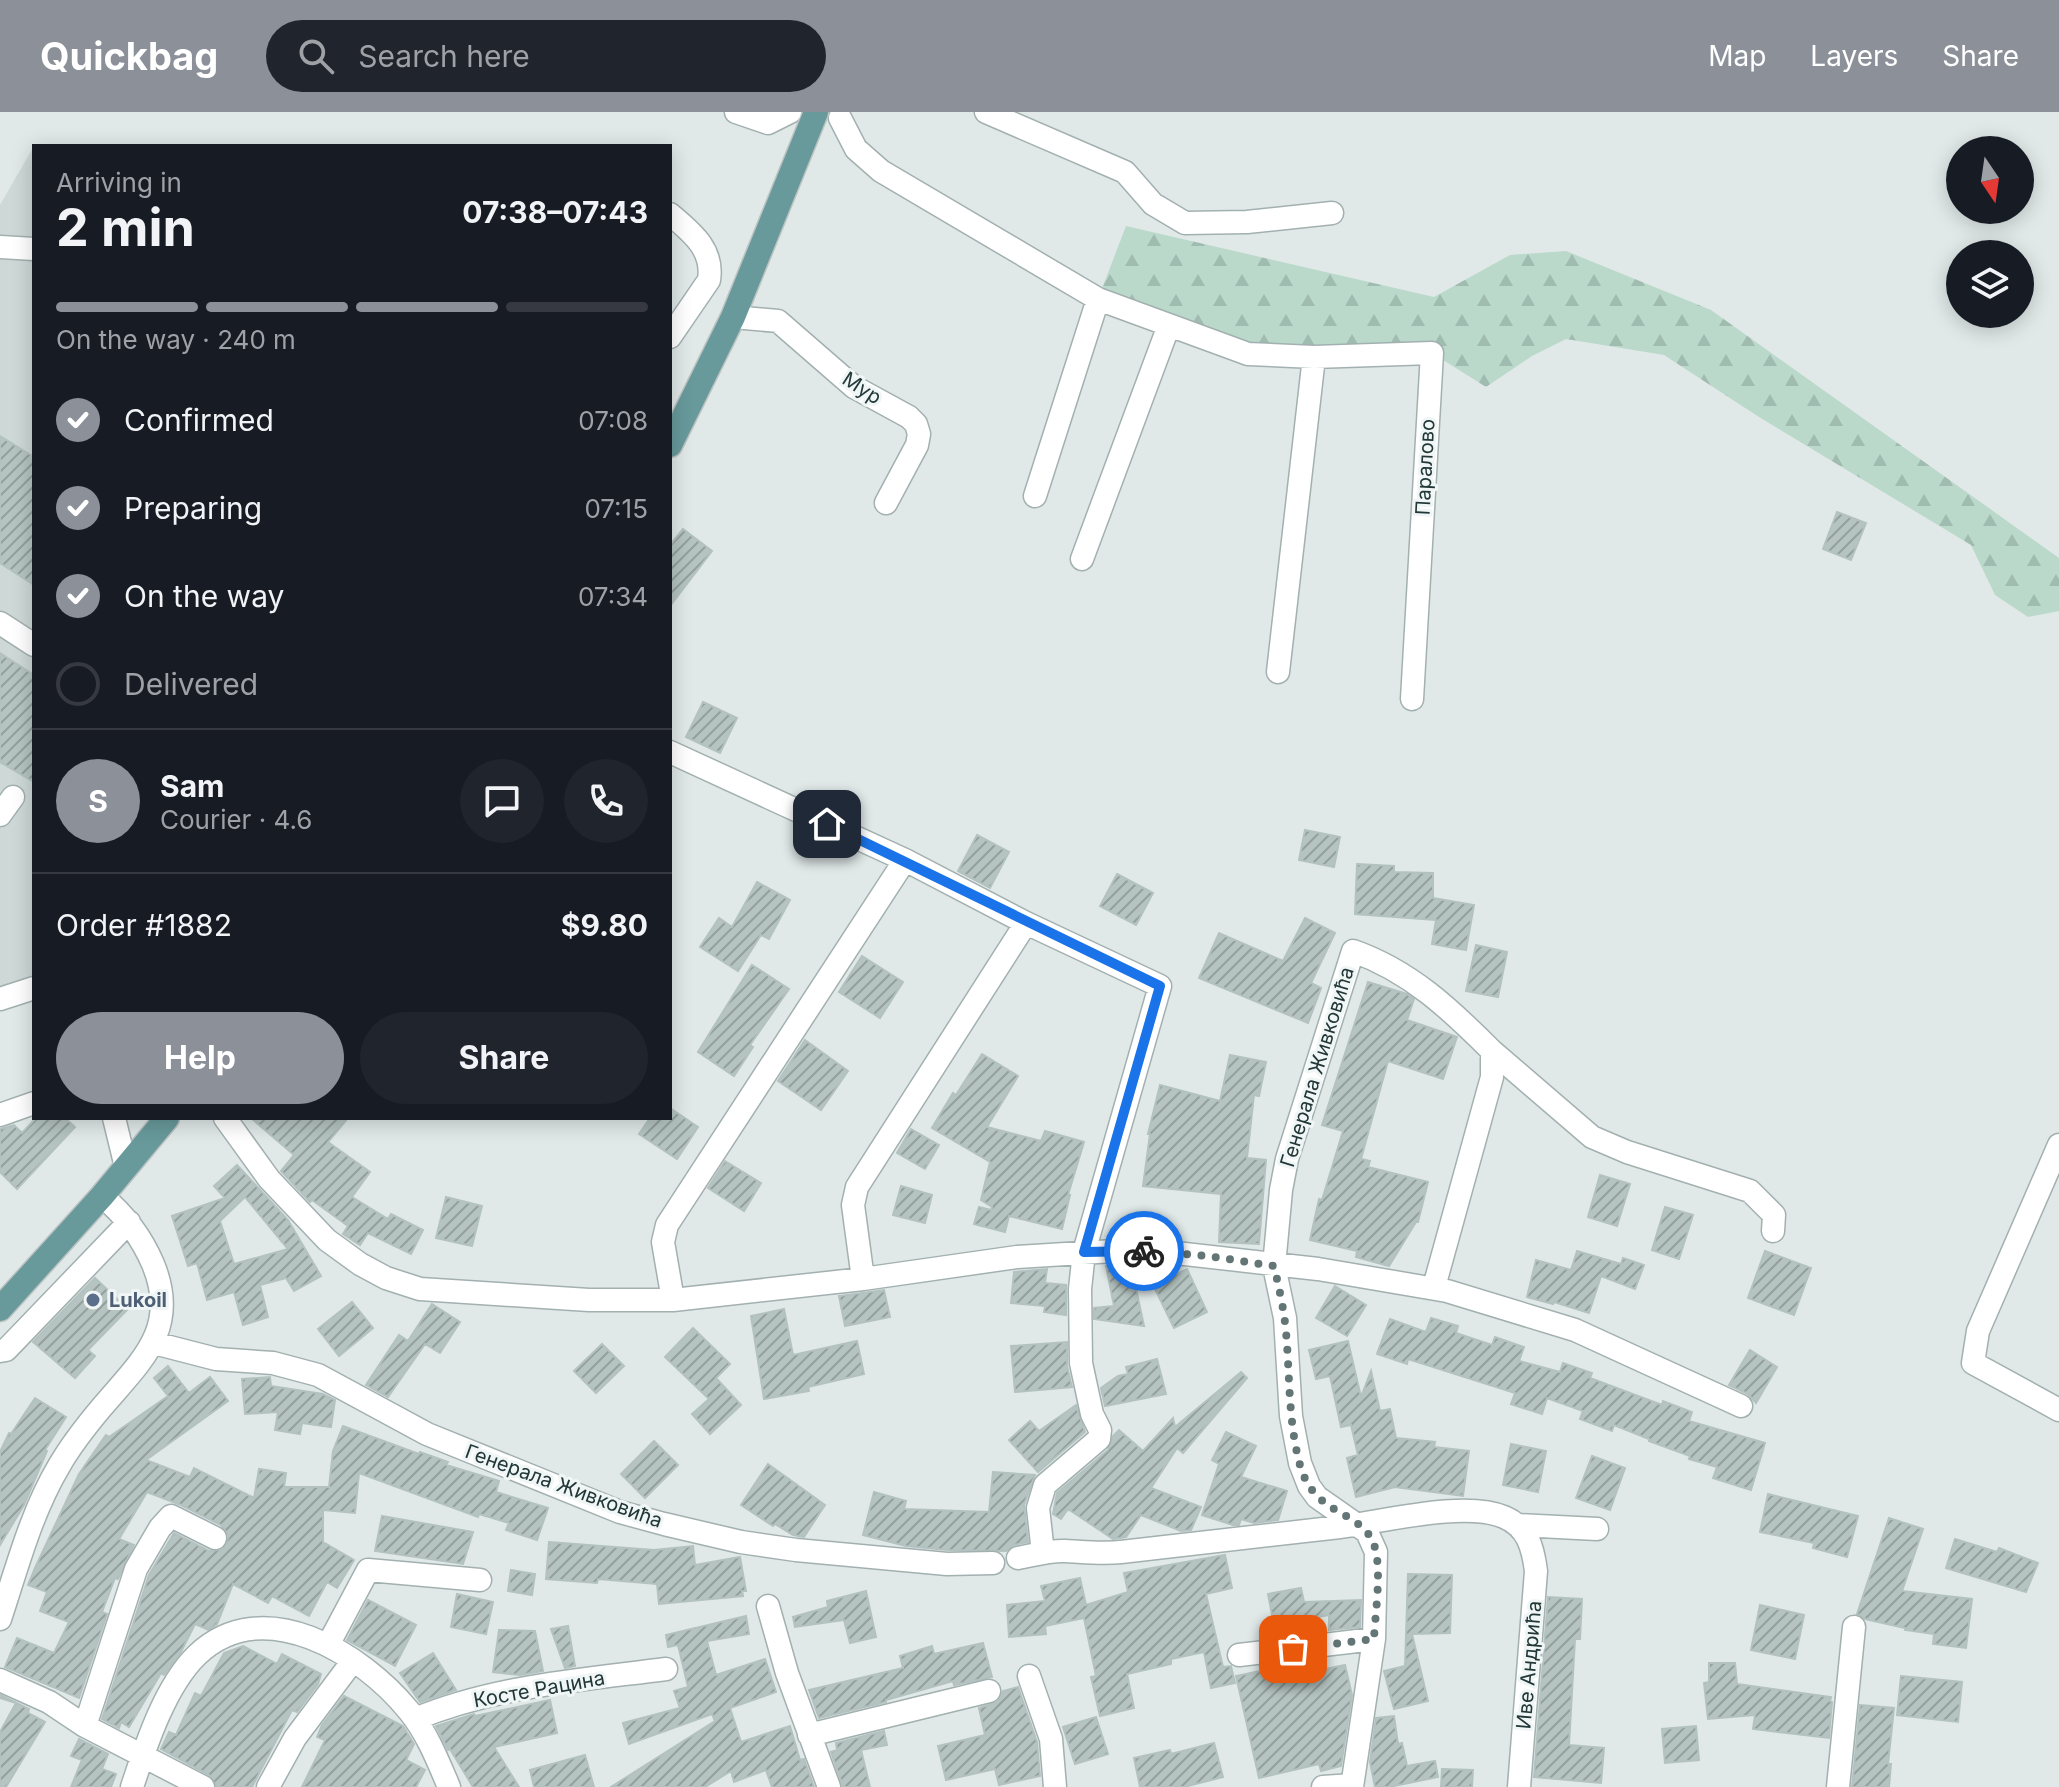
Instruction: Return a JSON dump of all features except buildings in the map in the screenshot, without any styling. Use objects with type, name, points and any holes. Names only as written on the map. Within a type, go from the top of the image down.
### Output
[{"type":"main road","points":[[672,439],[733,317],[791,174],[806,116]]},
{"type":"main road","points":[[0,1309],[165,1120]]},
{"type":"street","name":"Паралово","points":[[736,112],[768,123],[806,116],[827,124],[842,115],[856,149],[881,171],[1098,299],[1248,354],[1314,357],[1432,353],[1412,699]]},
{"type":"street","points":[[986,112],[1125,172],[1153,204],[1185,223],[1247,222],[1332,213]]},
{"type":"street","points":[[672,216],[704,246],[710,273],[709,280],[672,334]]},
{"type":"street","points":[[0,247],[32,249]]},
{"type":"street","points":[[1035,496],[1098,299]]},
{"type":"street","name":"Мур","points":[[733,317],[778,321],[854,387],[909,417],[916,424],[919,434],[917,445],[886,503]]},
{"type":"street","points":[[1082,559],[1169,325]]},
{"type":"street","points":[[1278,672],[1314,357]]},
{"type":"street","points":[[0,623],[32,644]]},
{"type":"street","points":[[672,753],[905,860],[1026,923],[1160,986],[1084,1252],[1080,1289],[1081,1363],[1092,1414],[1100,1430],[1099,1439],[1045,1485],[1038,1508],[1043,1553]]},
{"type":"street","points":[[673,1300],[663,1242],[667,1225],[905,860]]},
{"type":"street","points":[[863,1279],[853,1205],[857,1187],[1026,923]]},
{"type":"street","name":"Генерала Живковића","points":[[1358,1524],[1326,1505],[1309,1486],[1304,1475],[1294,1435],[1286,1326],[1274,1266],[1287,1159],[1353,951],[1381,961],[1443,1002],[1492,1051]]},
{"type":"street","points":[[0,999],[32,989]]},
{"type":"street","points":[[1492,1051],[1592,1137],[1627,1152],[1750,1191],[1774,1215],[1773,1231]]},
{"type":"street","points":[[1434,1287],[1492,1077],[1492,1051]]},
{"type":"street","points":[[0,1115],[32,1104]]},
{"type":"street","points":[[114,1120],[126,1167]]},
{"type":"street","points":[[226,1120],[269,1179],[327,1240],[360,1264],[394,1282],[440,1292],[589,1300],[673,1300],[863,1279],[960,1263],[1084,1252],[1167,1252],[1318,1269],[1434,1287],[1575,1330],[1741,1406]]},
{"type":"street","points":[[2059,1145],[1978,1331],[1973,1363],[2059,1410]]},
{"type":"street","points":[[0,1619],[4,1592],[41,1500],[60,1463],[154,1343],[162,1311],[162,1288],[150,1258],[123,1214],[102,1196]]},
{"type":"street","points":[[0,1351],[6,1350],[129,1222]]},
{"type":"street","points":[[39,1267],[66,1289]]},
{"type":"street","name":"Генерала Живковића","points":[[154,1343],[216,1359],[273,1363],[318,1375],[427,1434],[620,1512],[744,1548],[947,1564],[993,1563]]},
{"type":"street","points":[[1018,1558],[1068,1551],[1103,1554],[1430,1513],[1473,1512],[1502,1515],[1517,1525],[1597,1529]]},
{"type":"street","points":[[85,1726],[136,1569],[160,1528],[171,1516],[215,1538]]},
{"type":"street","points":[[1323,1787],[1352,1786],[1374,1639],[1376,1552],[1367,1532],[1358,1524]]},
{"type":"street","name":"Иве Андрића","points":[[1517,1525],[1532,1544],[1536,1571],[1519,1787]]},
{"type":"street","points":[[328,1645],[368,1570],[480,1580]]},
{"type":"street","points":[[768,1606],[787,1673],[829,1787]]},
{"type":"street","points":[[132,1787],[169,1698],[198,1654],[236,1632],[262,1627],[328,1645],[392,1692],[415,1719],[449,1787]]},
{"type":"street","points":[[1838,1787],[1854,1627]]},
{"type":"street","points":[[1239,1655],[1374,1639]]},
{"type":"street","points":[[268,1787],[295,1738],[352,1662]]},
{"type":"street","name":"Косте Рацина","points":[[415,1719],[507,1690],[666,1669]]},
{"type":"street","points":[[1029,1676],[1051,1739],[1055,1787]]},
{"type":"street","points":[[0,1680],[49,1702],[85,1726],[201,1786]]},
{"type":"street","points":[[809,1735],[989,1691]]},
{"type":"shaded area","points":[[32,149],[32,986],[0,994],[0,205]]},
{"type":"green space","points":[[1126,226],[1434,297],[1510,255],[1566,251],[1711,310],[2059,558],[2059,611],[2028,617],[1995,595],[1971,545],[1759,417],[1664,355],[1566,339],[1532,356],[1486,387],[1432,353],[1248,354],[1098,299]]},
{"type":"way so far","points":[[1144,1251],[1274,1266],[1287,1334],[1291,1416],[1304,1475],[1317,1497],[1367,1532],[1376,1552],[1374,1639],[1293,1649]]},
{"type":"place","name":"Lukoil","points":[[93,1300]]},
{"type":"route","points":[[827,824],[1160,986],[1084,1252],[1144,1251]]}]
